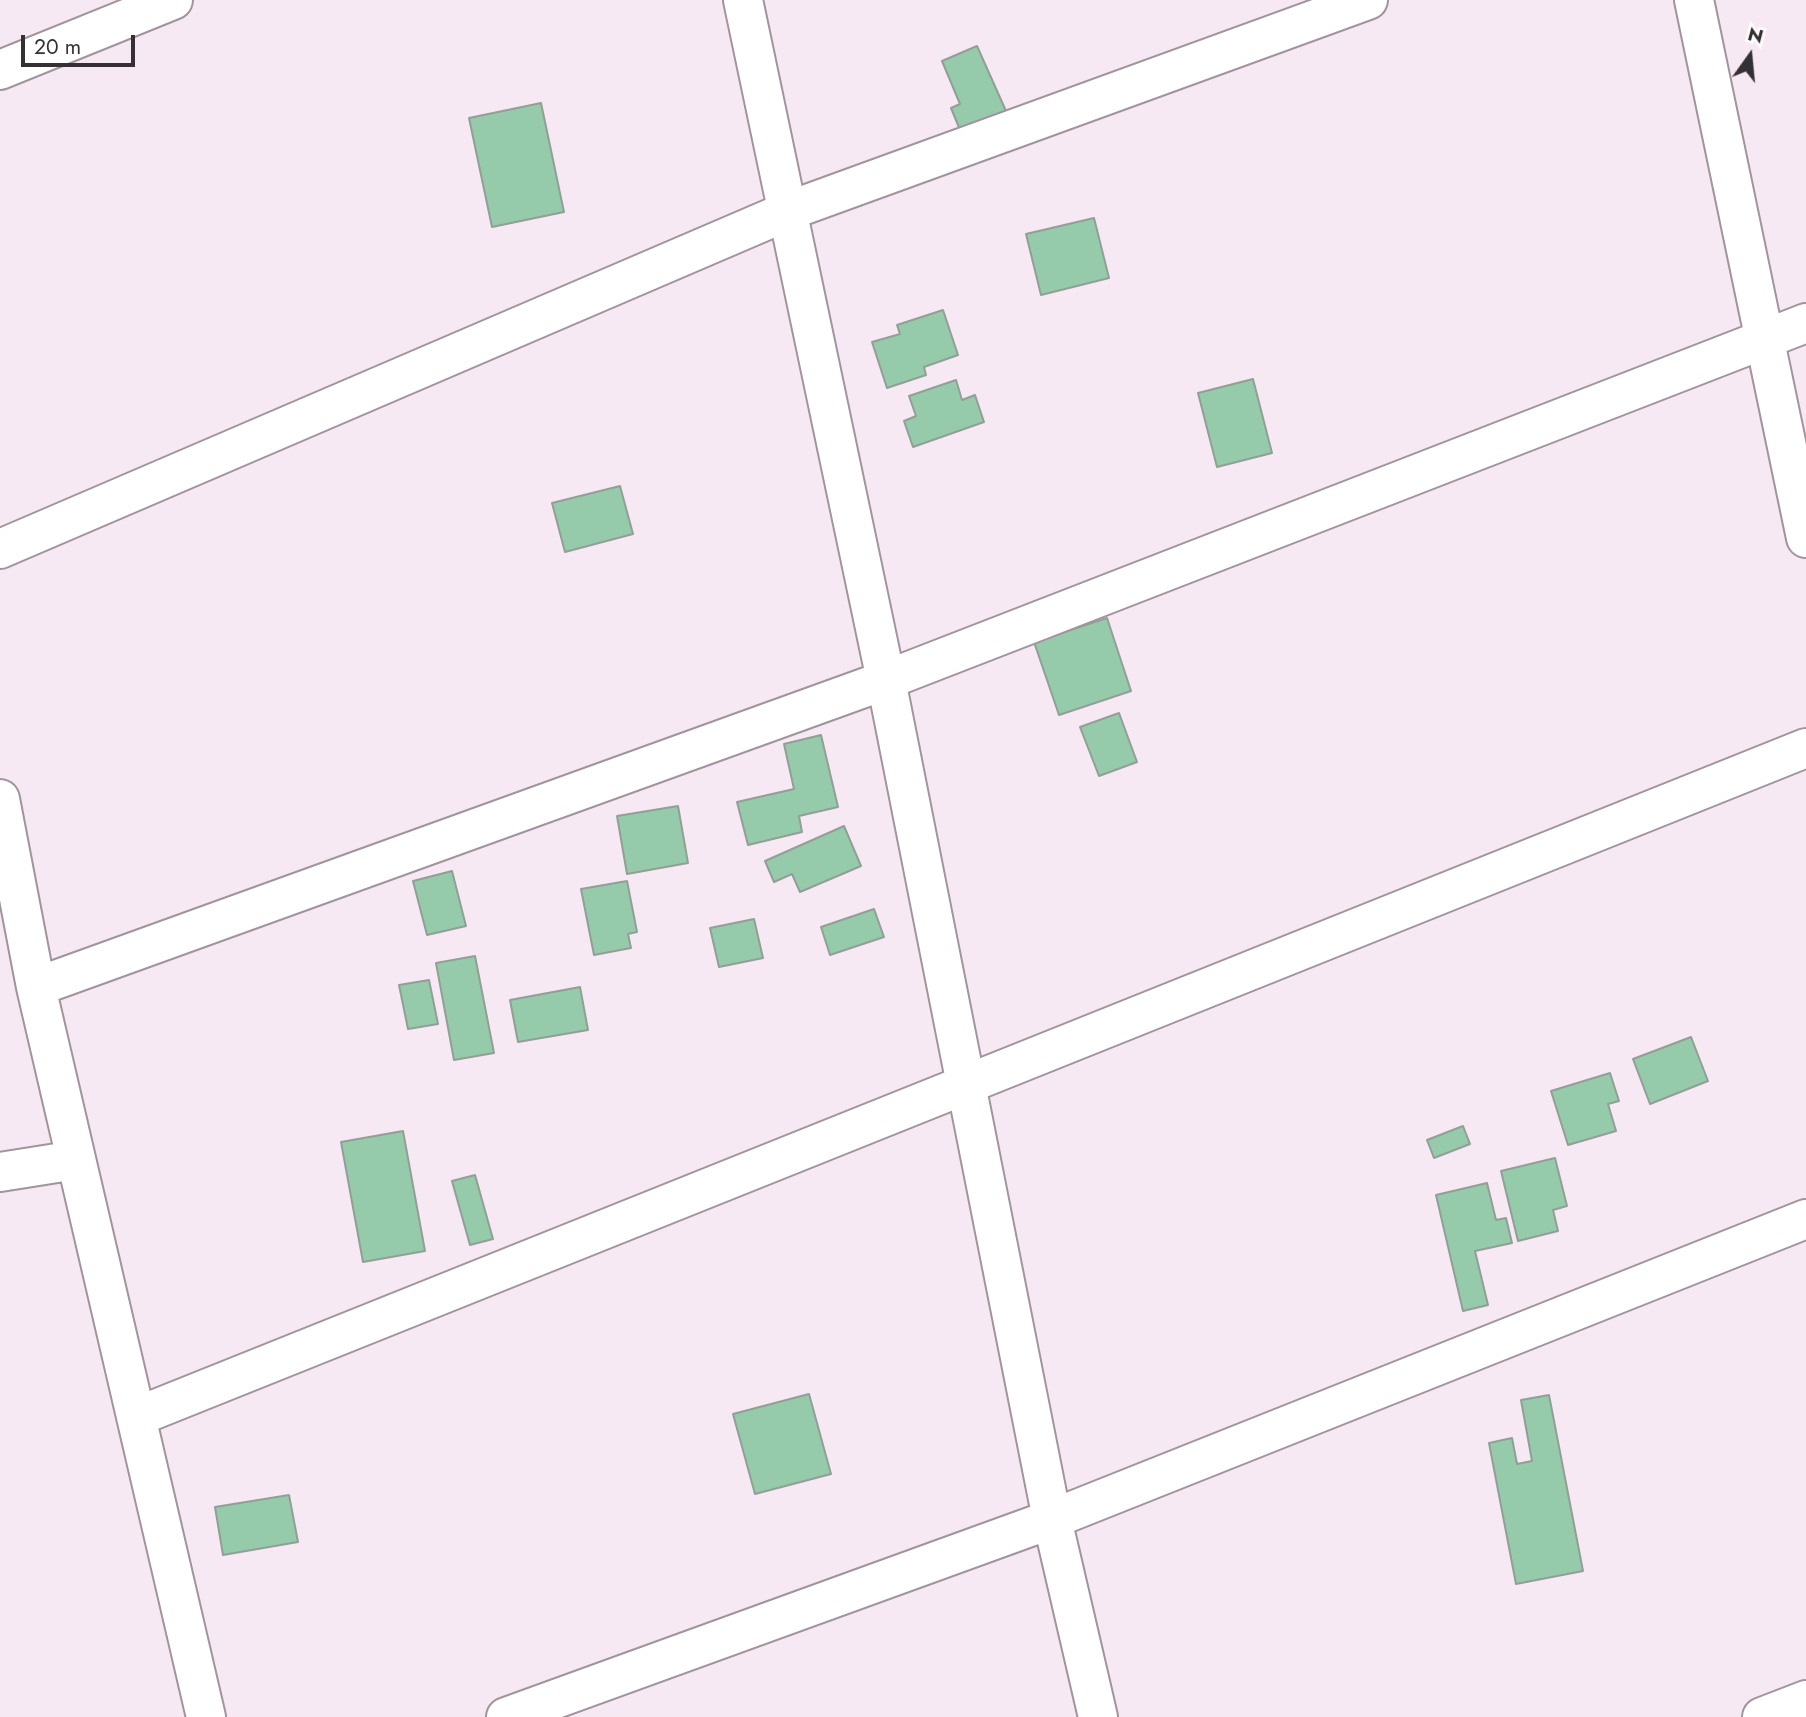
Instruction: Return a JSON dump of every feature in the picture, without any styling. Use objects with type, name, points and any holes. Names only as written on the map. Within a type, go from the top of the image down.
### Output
[{"type":"street","points":[[0,70],[173,0]]},
{"type":"street","points":[[743,0],[886,680],[1052,1519],[1098,1717]]},
{"type":"street","points":[[0,549],[788,211],[1368,0]]},
{"type":"street","points":[[1693,0],[1806,538]]},
{"type":"street","points":[[36,987],[886,680],[1806,323]]},
{"type":"street","points":[[136,1417],[1806,748]]},
{"type":"street","points":[[0,799],[36,987],[206,1717]]},
{"type":"street","points":[[0,1172],[76,1160]]},
{"type":"street","points":[[506,1717],[1052,1519],[1806,1220]]},
{"type":"street","points":[[1762,1717],[1806,1700]]},
{"type":"building","points":[[977,46],[1006,111],[960,130],[951,108],[960,104],[942,61]]},
{"type":"building","points":[[541,103],[564,212],[492,227],[469,118]]},
{"type":"building","points":[[1094,218],[1109,278],[1041,295],[1026,234]]},
{"type":"building","points":[[943,310],[958,355],[924,367],[926,375],[887,388],[872,342],[900,334],[897,325]]},
{"type":"building","points":[[1253,379],[1272,453],[1217,467],[1198,393]]},
{"type":"building","points":[[956,380],[962,400],[975,395],[984,422],[913,447],[904,421],[916,416],[909,396]]},
{"type":"building","points":[[620,486],[633,534],[565,552],[552,503]]},
{"type":"building","points":[[1107,618],[1131,691],[1059,715],[1034,642]]},
{"type":"building","points":[[1119,713],[1137,762],[1099,776],[1080,727]]},
{"type":"building","points":[[821,735],[838,807],[799,816],[802,832],[748,845],[737,802],[794,789],[784,744]]},
{"type":"building","points":[[678,806],[688,863],[627,874],[617,816]]},
{"type":"building","points":[[844,826],[861,866],[800,892],[792,874],[774,882],[765,861]]},
{"type":"building","points":[[452,871],[466,926],[427,935],[413,881]]},
{"type":"building","points":[[627,881],[637,932],[628,934],[631,948],[594,955],[581,889]]},
{"type":"building","points":[[874,909],[884,937],[830,955],[821,927]]},
{"type":"building","points":[[754,919],[763,958],[719,967],[710,928]]},
{"type":"building","points":[[475,956],[494,1053],[454,1060],[436,963]]},
{"type":"building","points":[[429,980],[438,1024],[408,1029],[399,985]]},
{"type":"building","points":[[580,987],[588,1030],[518,1042],[510,1000]]},
{"type":"building","points":[[1691,1037],[1708,1081],[1650,1104],[1633,1059]]},
{"type":"building","points":[[1610,1073],[1619,1101],[1608,1104],[1616,1131],[1568,1145],[1551,1091]]},
{"type":"building","points":[[1463,1126],[1470,1144],[1434,1158],[1427,1140]]},
{"type":"building","points":[[403,1131],[425,1251],[363,1262],[341,1142]]},
{"type":"building","points":[[1555,1158],[1567,1206],[1553,1210],[1558,1231],[1518,1241],[1501,1171]]},
{"type":"building","points":[[475,1175],[493,1239],[470,1245],[452,1181]]},
{"type":"building","points":[[1487,1183],[1496,1220],[1506,1218],[1512,1243],[1475,1251],[1488,1305],[1463,1311],[1436,1195]]},
{"type":"building","points":[[809,1394],[831,1474],[755,1494],[733,1414]]},
{"type":"building","points":[[1549,1395],[1583,1571],[1516,1584],[1489,1443],[1512,1438],[1517,1464],[1532,1461],[1521,1400]]},
{"type":"building","points":[[289,1495],[298,1542],[223,1555],[215,1507]]}]
